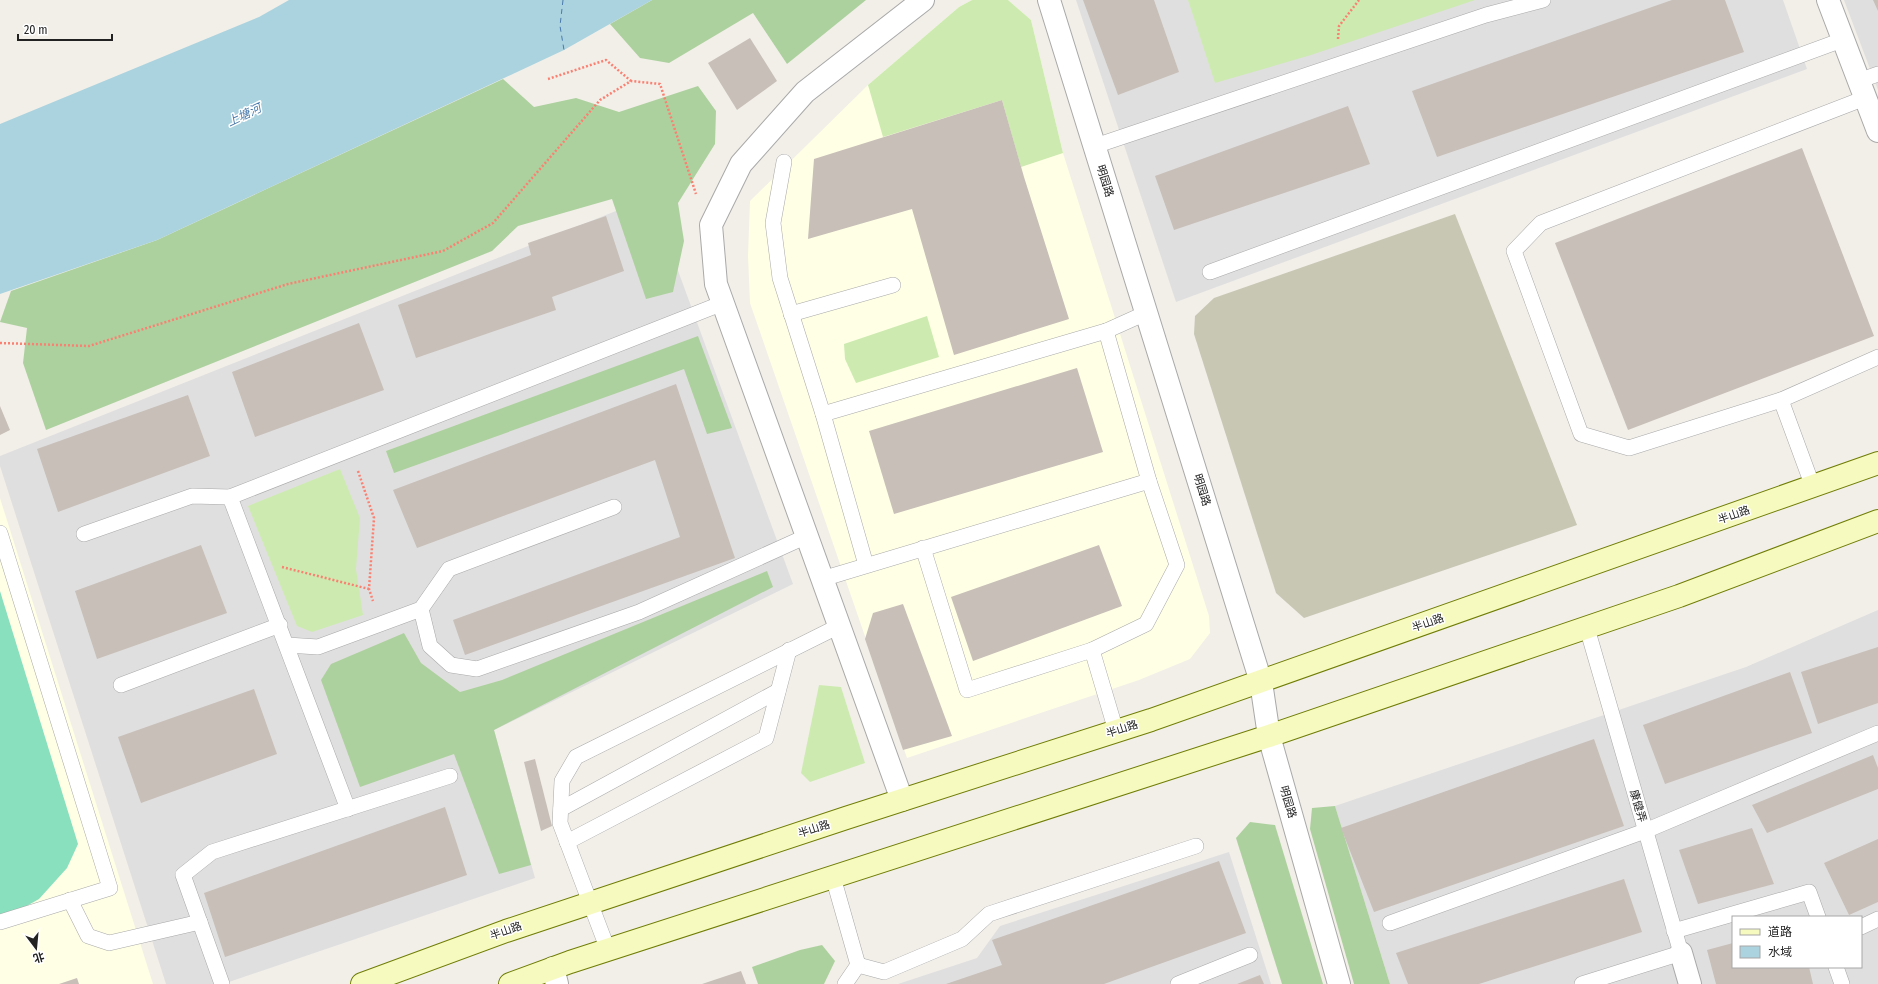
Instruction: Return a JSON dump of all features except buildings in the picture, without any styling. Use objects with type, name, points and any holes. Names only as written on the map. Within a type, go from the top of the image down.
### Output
[{"type":"main road","name":"半山路","points":[[362,984],[506,930],[1116,731],[1261,682],[1878,463]]},
{"type":"main road","points":[[510,984],[555,976],[608,950],[1269,736],[1679,596],[1878,521]]},
{"type":"street","points":[[902,800],[716,284],[711,225],[741,164],[806,92],[923,0]]},
{"type":"street","name":"明园路","points":[[1049,0],[1261,682],[1269,736],[1339,984]]},
{"type":"street","points":[[1828,0],[1842,40],[1867,85],[1878,131]]},
{"type":"street","name":"康健弄","points":[[1681,953],[1690,984]]},
{"type":"lane","points":[[1095,146],[1486,15],[1543,0]]},
{"type":"lane","points":[[1210,272],[1842,40]]},
{"type":"lane","points":[[1867,85],[1541,222],[1514,251],[1581,434],[1629,448],[1781,400],[1878,357]]},
{"type":"lane","points":[[784,162],[773,223],[780,278],[823,414],[866,565]]},
{"type":"lane","points":[[791,314],[893,285]]},
{"type":"lane","points":[[84,534],[192,496],[230,497],[723,303]]},
{"type":"lane","points":[[823,414],[1106,330],[1146,312]]},
{"type":"lane","points":[[923,548],[967,690],[1092,650],[1146,624],[1177,565],[1149,481],[1106,330]]},
{"type":"lane","points":[[1781,400],[1813,487]]},
{"type":"lane","points":[[822,579],[1149,481]]},
{"type":"lane","points":[[230,497],[280,625],[348,809]]},
{"type":"lane","points":[[287,645],[318,647],[422,609],[449,569],[614,506]]},
{"type":"lane","points":[[0,532],[110,888],[0,922]]},
{"type":"lane","points":[[422,609],[430,646],[451,665],[476,669],[639,612],[807,536]]},
{"type":"lane","points":[[121,685],[280,625]]},
{"type":"lane","points":[[608,950],[560,823],[562,781],[576,757],[839,626]]},
{"type":"lane","name":"康健弄","points":[[1586,628],[1681,953]]},
{"type":"lane","points":[[567,842],[766,738],[789,650]]},
{"type":"lane","points":[[1092,650],[1116,731]]},
{"type":"lane","points":[[561,809],[778,691]]},
{"type":"lane","points":[[1390,923],[1645,831],[1878,733]]},
{"type":"lane","points":[[222,984],[183,875],[212,852],[450,776]]},
{"type":"lane","points":[[858,965],[884,972],[962,939],[989,914],[1196,846]]},
{"type":"lane","points":[[833,877],[858,965]]},
{"type":"lane","points":[[1674,930],[1809,892],[1818,916]]},
{"type":"lane","points":[[70,900],[88,936],[109,943],[200,922]]},
{"type":"lane","points":[[1862,927],[1878,919]]},
{"type":"lane","points":[[1582,984],[1681,953]]},
{"type":"lane","points":[[1178,984],[1250,956]]},
{"type":"lane","points":[[845,984],[858,965]]},
{"type":"lane","points":[[1836,968],[1842,984]]},
{"type":"path","points":[[1336,64],[1339,26],[1359,0]]},
{"type":"path","points":[[548,79],[606,60],[631,81],[660,84],[694,190],[711,225]]},
{"type":"path","points":[[0,343],[89,346],[288,284],[443,252],[493,223],[600,100],[631,81]]},
{"type":"path","points":[[351,450],[374,518],[369,589],[382,623]]},
{"type":"path","points":[[254,559],[369,589]]},
{"type":"shaded area","points":[[972,0],[1008,0],[1031,20],[1063,153],[1209,616],[1210,633],[1190,659],[1139,680],[907,758],[750,303],[748,256],[750,201],[868,85],[959,7]]},
{"type":"shaded area","points":[[1076,0],[1783,0],[1807,69],[1176,302]]},
{"type":"shaded area","points":[[1844,0],[1878,0],[1878,90]]},
{"type":"shaded area","points":[[651,197],[793,584],[494,730],[535,878],[223,984],[166,984],[0,466],[0,456]]},
{"type":"shaded area","points":[[1455,214],[1577,525],[1304,618],[1276,593],[1194,334],[1195,316],[1214,298]]},
{"type":"shaded area","points":[[0,498],[153,984],[0,984]]},
{"type":"shaded area","points":[[1878,610],[1878,984],[1390,984],[1335,806],[1746,667]]},
{"type":"shaded area","points":[[1229,852],[1271,984],[898,984],[977,958],[1000,926]]},
{"type":"green space","points":[[652,0],[866,0],[787,64],[753,13],[669,63],[640,58],[610,24]]},
{"type":"green space","points":[[972,0],[1008,0],[1031,20],[1063,153],[1021,167],[1002,100],[883,137],[868,85],[959,7]]},
{"type":"green space","points":[[1188,0],[1475,0],[1311,55],[1215,83]]},
{"type":"green space","points":[[503,79],[534,107],[576,98],[619,112],[698,86],[716,111],[715,144],[678,203],[684,241],[673,292],[646,299],[612,199],[518,226],[492,251],[46,430],[23,363],[27,328],[0,322],[11,291],[157,240]]},
{"type":"green space","points":[[927,316],[939,357],[856,383],[845,359],[844,344]]},
{"type":"green space","points":[[698,336],[732,428],[707,434],[684,369],[394,473],[386,451]]},
{"type":"green space","points":[[340,469],[360,518],[356,569],[363,615],[312,632],[297,626],[248,506]]},
{"type":"green space","points":[[767,571],[773,587],[494,730],[531,865],[499,874],[454,754],[360,787],[321,680],[331,664],[404,633],[421,663],[460,692],[502,680]]},
{"type":"green space","points":[[0,591],[78,844],[67,868],[39,899],[0,921]]},
{"type":"green space","points":[[819,685],[841,687],[865,763],[810,782],[801,773]]},
{"type":"green space","points":[[1335,806],[1390,984],[1354,984],[1310,829],[1312,808]]},
{"type":"green space","points":[[1250,822],[1275,825],[1323,984],[1282,984],[1236,838]]},
{"type":"green space","points":[[822,945],[835,961],[824,984],[758,984],[752,967],[800,950]]},
{"type":"water","name":"上塘河","points":[[289,0],[652,0],[564,50],[157,240],[0,294],[0,124],[259,17]]},
{"type":"ferry route","points":[[563,0],[560,26],[564,50]]}]
